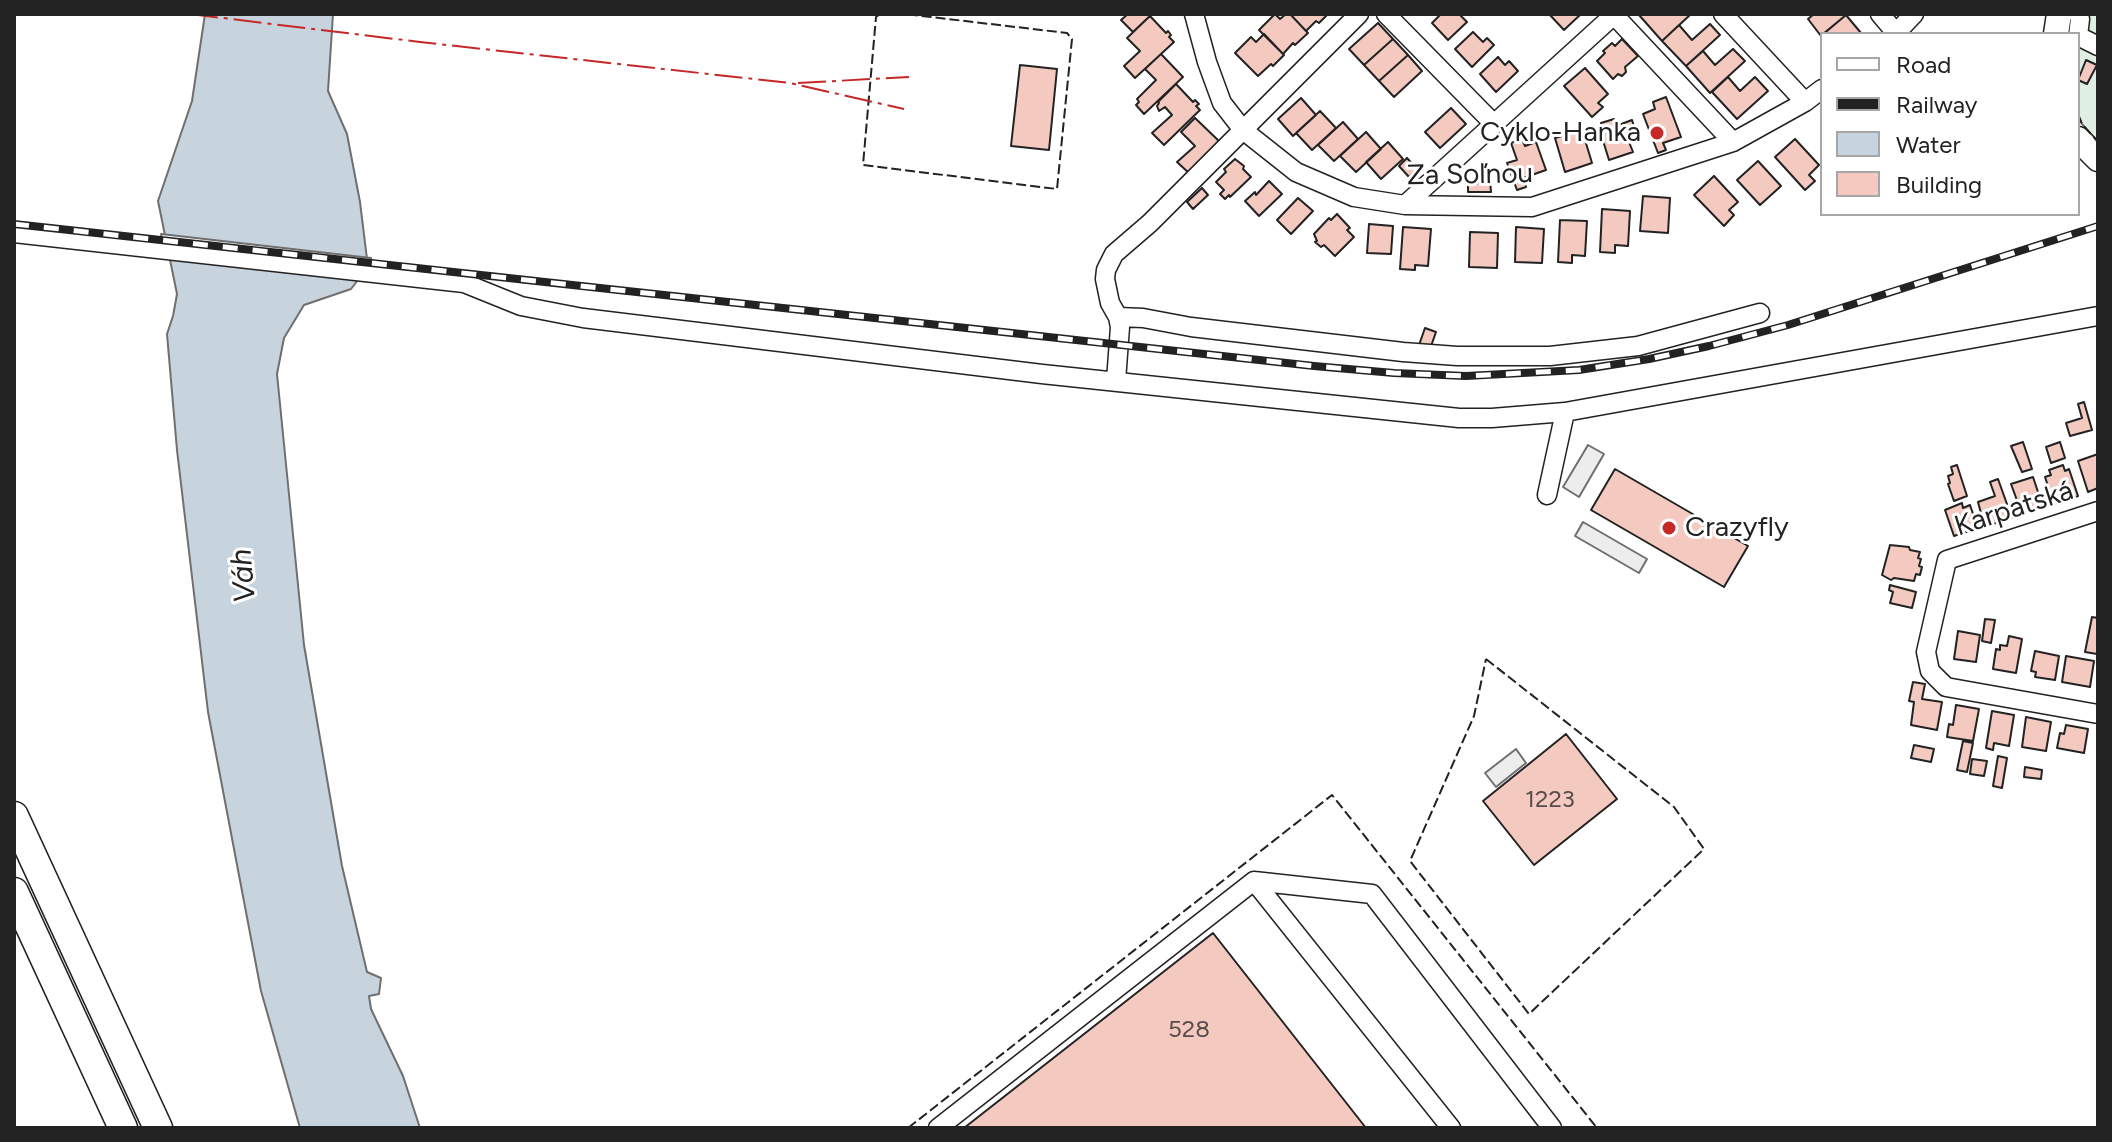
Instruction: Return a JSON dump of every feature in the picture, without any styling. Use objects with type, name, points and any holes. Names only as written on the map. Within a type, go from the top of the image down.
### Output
[{"type":"highway","points":[[14,816],[158,1128]]},
{"type":"highway","points":[[14,892],[123,1128]]},
{"type":"main road","points":[[2080,141],[2098,159]]},
{"type":"street","name":"Za Soľnou","points":[[1194,14],[1222,103],[1243,130],[1296,172],[1354,197],[1405,205],[1532,207],[1733,142],[1820,91]]},
{"type":"street","points":[[1116,381],[1120,337],[1118,317],[1110,303],[1105,279],[1114,254],[1150,223],[1359,14]]},
{"type":"street","points":[[1386,14],[1493,123]]},
{"type":"street","points":[[1405,205],[1614,14],[1733,142]]},
{"type":"street","points":[[1723,14],[1805,102]]},
{"type":"street","points":[[1880,14],[1894,32]]},
{"type":"street","points":[[1897,32],[1914,14]]},
{"type":"street","points":[[2067,30],[2080,19],[2078,14]]},
{"type":"street","points":[[2080,37],[2098,46]]},
{"type":"street","points":[[14,233],[464,283],[521,306],[583,318],[1042,374],[1459,418],[1565,412],[2098,316]]},
{"type":"street","points":[[1118,317],[1403,352],[1537,356],[1592,353],[1638,346],[1760,313]]},
{"type":"street","points":[[1547,495],[1565,412]]},
{"type":"street","name":"Karpatská","points":[[2098,511],[1947,560],[1926,652],[1930,671],[1946,687],[2098,714]]},
{"type":"street","points":[[1254,881],[1451,1128]]},
{"type":"street","points":[[938,1128],[1254,881],[1372,894],[1552,1128]]},
{"type":"green space","points":[[2073,14],[2098,14],[2098,142],[2080,119],[2080,32]]},
{"type":"shaded area","points":[[1588,445],[1604,454],[1579,497],[1563,487]]},
{"type":"shaded area","points":[[1583,522],[1647,559],[1639,573],[1575,536]]},
{"type":"shaded area","points":[[1516,749],[1526,763],[1496,787],[1485,773]]},
{"type":"water","name":"Váh","points":[[205,14],[333,14],[328,91],[347,134],[368,267],[351,289],[304,305],[284,338],[277,374],[304,645],[342,866],[367,972],[381,978],[379,994],[369,996],[371,1009],[403,1076],[420,1128],[300,1128],[261,991],[208,712],[177,450],[167,334],[177,294],[158,201],[192,101]]},
{"type":"pier","points":[[161,234],[371,258],[372,268],[165,253]]},
{"type":"building","points":[[1128,14],[1152,14],[1133,32],[1121,20]]},
{"type":"building","points":[[1275,14],[1280,19],[1290,14],[1308,33],[1283,54],[1259,30]]},
{"type":"building","points":[[1290,14],[1328,14],[1306,31]]},
{"type":"building","points":[[1441,14],[1459,14],[1467,22],[1448,40],[1432,23]]},
{"type":"building","points":[[1549,14],[1581,14],[1564,30]]},
{"type":"building","points":[[1641,14],[1691,14],[1662,41]]},
{"type":"building","points":[[1814,14],[1846,14],[1820,35],[1808,19]]},
{"type":"building","points":[[1846,15],[1860,32],[1825,32]]},
{"type":"building","points":[[1150,16],[1166,33],[1168,31],[1174,42],[1135,78],[1124,66],[1140,51],[1127,38]]},
{"type":"building","points":[[1378,23],[1393,39],[1364,65],[1349,49]]},
{"type":"building","points":[[1710,24],[1720,35],[1686,66],[1662,41],[1679,25],[1692,40]]},
{"type":"building","points":[[1473,32],[1483,42],[1487,38],[1494,45],[1472,67],[1455,49]]},
{"type":"building","points":[[1264,34],[1284,55],[1258,76],[1235,53],[1251,37],[1256,42]]},
{"type":"building","points":[[1393,39],[1408,55],[1379,81],[1364,65]]},
{"type":"building","points":[[1622,39],[1638,56],[1625,67],[1626,72],[1622,76],[1618,74],[1613,79],[1597,61],[1612,43],[1615,46]]},
{"type":"building","points":[[1733,49],[1745,61],[1710,93],[1686,66],[1703,51],[1715,65]]},
{"type":"building","points":[[1161,54],[1183,77],[1144,114],[1136,105],[1139,102],[1137,99],[1156,80],[1145,69]]},
{"type":"building","points":[[1408,55],[1422,71],[1394,97],[1379,81]]},
{"type":"building","points":[[1498,57],[1505,65],[1509,61],[1518,71],[1496,92],[1480,74]]},
{"type":"building","points":[[2086,60],[2097,65],[2087,84],[2080,81]]},
{"type":"building","points":[[1020,65],[1057,69],[1049,150],[1011,146]]},
{"type":"building","points":[[1585,68],[1608,94],[1598,103],[1603,107],[1592,117],[1564,86]]},
{"type":"building","points":[[1728,77],[1740,91],[1755,77],[1768,91],[1737,119],[1712,92]]},
{"type":"building","points":[[1176,84],[1193,102],[1195,100],[1199,104],[1196,106],[1200,110],[1164,145],[1152,133],[1172,115],[1165,107],[1159,111],[1157,106]]},
{"type":"building","points":[[1666,97],[1681,137],[1663,143],[1666,150],[1658,153],[1643,114],[1655,109],[1653,102]]},
{"type":"building","points":[[1301,98],[1316,115],[1293,136],[1278,119]]},
{"type":"building","points":[[1451,108],[1466,124],[1440,148],[1425,132]]},
{"type":"building","points":[[1320,111],[1336,128],[1312,150],[1296,133]]},
{"type":"building","points":[[1195,118],[1221,143],[1190,174],[1177,162],[1195,146],[1181,132]]},
{"type":"building","points":[[1614,119],[1616,126],[1632,120],[1638,139],[1629,142],[1633,152],[1609,160],[1600,131],[1604,130],[1601,123]]},
{"type":"building","points":[[1343,122],[1358,139],[1334,161],[1318,145]]},
{"type":"building","points":[[1582,130],[1592,163],[1565,172],[1555,138]]},
{"type":"building","points":[[1366,132],[1381,149],[1356,172],[1340,156]]},
{"type":"building","points":[[1522,139],[1525,146],[1536,142],[1546,170],[1523,178],[1526,187],[1517,190],[1507,163],[1517,160],[1511,143]]},
{"type":"building","points":[[1795,139],[1819,165],[1809,175],[1815,181],[1805,190],[1775,157]]},
{"type":"building","points":[[1388,142],[1403,159],[1381,179],[1366,162]]},
{"type":"building","points":[[1407,158],[1417,169],[1409,177],[1399,166]]},
{"type":"building","points":[[1235,159],[1251,177],[1225,199],[1220,194],[1224,190],[1216,182]]},
{"type":"building","points":[[1758,161],[1781,186],[1760,205],[1737,180]]},
{"type":"building","points":[[1714,176],[1738,202],[1729,210],[1734,215],[1724,226],[1694,195]]},
{"type":"building","points":[[1481,180],[1490,180],[1491,192],[1468,192],[1468,184],[1481,183]]},
{"type":"building","points":[[1269,181],[1282,194],[1259,216],[1245,201],[1255,192],[1256,195]]},
{"type":"building","points":[[1202,188],[1208,195],[1193,209],[1187,202]]},
{"type":"building","points":[[1643,196],[1670,198],[1668,233],[1640,231]]},
{"type":"building","points":[[1298,198],[1313,211],[1291,234],[1277,220]]},
{"type":"building","points":[[1602,209],[1630,211],[1628,246],[1615,245],[1615,253],[1600,252]]},
{"type":"building","points":[[1337,214],[1354,237],[1335,256],[1324,245],[1321,247],[1315,242],[1314,234]]},
{"type":"building","points":[[1560,220],[1587,221],[1585,256],[1572,255],[1572,263],[1558,262]]},
{"type":"building","points":[[1369,224],[1393,226],[1391,254],[1367,253]]},
{"type":"building","points":[[1403,227],[1431,229],[1428,266],[1415,265],[1415,270],[1400,269]]},
{"type":"building","points":[[1516,227],[1544,229],[1542,263],[1515,262]]},
{"type":"building","points":[[1470,232],[1498,233],[1497,268],[1469,267]]},
{"type":"building","points":[[1425,328],[1436,332],[1430,349],[1419,345]]},
{"type":"building","points":[[2084,402],[2092,430],[2070,436],[2066,423],[2082,418],[2078,404]]},
{"type":"building","points":[[2023,442],[2032,469],[2022,472],[2011,446]]},
{"type":"building","points":[[2060,442],[2065,458],[2051,463],[2046,447]]},
{"type":"building","points":[[2098,454],[2098,488],[2088,492],[2078,461]]},
{"type":"building","points":[[1957,465],[1967,496],[1954,501],[1948,476],[1953,474],[1951,467]]},
{"type":"building","points":[[2063,465],[2065,471],[2069,469],[2078,496],[2054,504],[2045,477],[2051,475],[2049,470]]},
{"type":"building","name":"Crazyfly","points":[[1615,469],[1748,546],[1724,587],[1591,510]]},
{"type":"building","points":[[2033,477],[2043,507],[2022,514],[2011,484]]},
{"type":"building","points":[[1998,479],[2012,518],[1990,525],[1988,520],[1983,521],[1978,502],[1995,496],[1990,482]]},
{"type":"building","points":[[1962,503],[1963,508],[1970,505],[1978,528],[1954,536],[1945,510]]},
{"type":"building","points":[[1890,545],[1920,552],[1919,566],[1922,567],[1914,581],[1891,580],[1882,575]]},
{"type":"building","points":[[1890,585],[1916,592],[1912,608],[1890,603],[1893,592],[1889,590]]},
{"type":"building","points":[[2092,617],[2098,618],[2097,654],[2085,652]]},
{"type":"building","points":[[1985,619],[1995,620],[1991,643],[1982,641]]},
{"type":"building","points":[[1958,631],[1980,635],[1976,662],[1954,659]]},
{"type":"building","points":[[2009,636],[2022,639],[2016,673],[1993,669],[1996,649],[2000,650],[2000,645],[2007,646]]},
{"type":"building","points":[[2035,651],[2059,656],[2055,680],[2035,677],[2036,672],[2031,671]]},
{"type":"building","points":[[2066,656],[2094,661],[2090,687],[2062,682]]},
{"type":"building","points":[[1913,682],[1925,684],[1922,699],[1942,702],[1937,730],[1911,725],[1914,702],[1909,701]]},
{"type":"building","points":[[1956,705],[1979,709],[1973,741],[1947,737],[1949,724],[1953,725]]},
{"type":"building","points":[[1992,711],[2014,715],[2009,746],[1994,743],[1993,750],[1986,748]]},
{"type":"building","points":[[2026,717],[2051,722],[2046,751],[2022,747]]},
{"type":"building","points":[[2066,725],[2088,729],[2084,753],[2057,748],[2060,733],[2064,734]]},
{"type":"building","points":[[1566,734],[1617,799],[1534,865],[1483,801]]},
{"type":"building","points":[[1963,741],[1973,743],[1967,772],[1957,770]]},
{"type":"building","points":[[1914,745],[1934,749],[1931,762],[1911,758]]},
{"type":"building","points":[[1998,756],[2007,758],[2002,788],[1993,786]]},
{"type":"building","points":[[1972,759],[1987,761],[1984,776],[1970,774]]},
{"type":"building","points":[[2025,767],[2042,770],[2041,779],[2024,777]]},
{"type":"building","points":[[1213,933],[1366,1128],[964,1128]]},
{"type":"railway","points":[[14,224],[1314,366],[1466,376],[1579,370],[1709,346],[1788,325],[2098,226]]},
{"type":"fence","points":[[880,14],[876,17],[863,165],[1057,189],[1072,39],[1067,33],[905,14]]},
{"type":"fence","points":[[2080,119],[2098,142]]},
{"type":"fence","points":[[1486,659],[1674,807],[1704,849],[1529,1014],[1410,861],[1474,716],[1486,659]]},
{"type":"fence","points":[[908,1128],[1332,795],[1597,1128]]},
{"type":"power","points":[[190,14],[790,83],[904,109]]},
{"type":"power","points":[[798,83],[909,77]]},
{"type":"place","name":"Cyklo-Hanka","points":[[1657,133]]},
{"type":"place","name":"Crazyfly","points":[[1669,528]]}]
